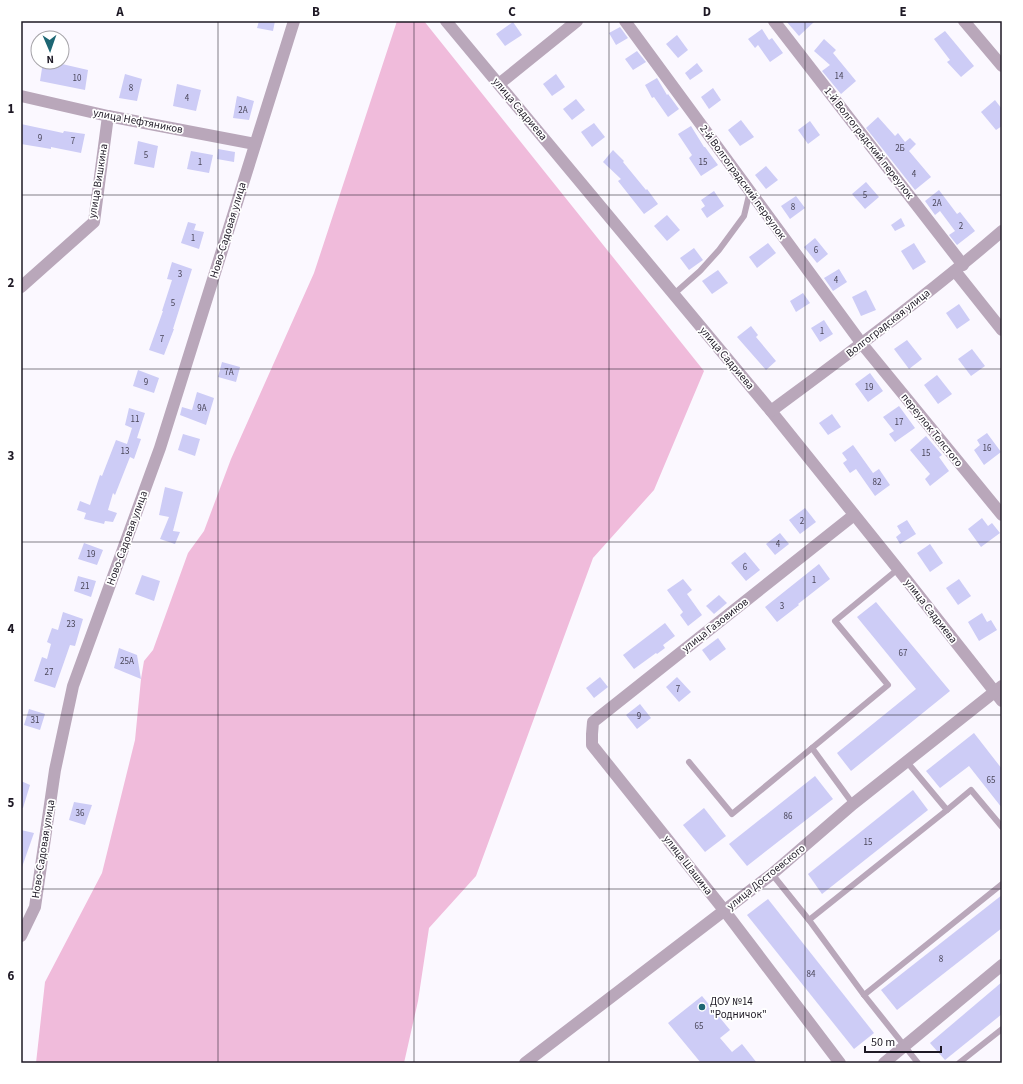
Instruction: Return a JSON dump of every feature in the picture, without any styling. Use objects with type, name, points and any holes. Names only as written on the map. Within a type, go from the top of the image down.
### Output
[{"type":"street","name":"Ново-Садовая улица","points":[[21,936],[34,906],[55,770],[73,686],[160,448],[294,21]]},
{"type":"street","name":"улица Садриева","points":[[446,21],[771,411],[898,569],[998,689],[1002,701]]},
{"type":"street","points":[[498,84],[577,21]]},
{"type":"street","name":"2-й Волгоградский переулок","points":[[625,21],[862,344]]},
{"type":"street","name":"1-й Волгоградский переулок","points":[[774,21],[959,268],[1002,330]]},
{"type":"street","points":[[964,21],[1002,66]]},
{"type":"street","name":"улица Нефтяников","points":[[21,96],[108,116],[255,144]]},
{"type":"street","name":"улица Вишкина","points":[[21,287],[94,222],[108,116]]},
{"type":"street","name":"Волгоградская улица","points":[[771,411],[862,344],[959,268],[1002,231]]},
{"type":"street","name":"переулок Толстого","points":[[862,344],[1002,515]]},
{"type":"street","name":"улица Газовиков","points":[[592,745],[593,722],[854,515]]},
{"type":"street","name":"улица Достоевского","points":[[525,1063],[772,874],[853,804],[998,689]]},
{"type":"street","name":"улица Шашина","points":[[592,745],[724,910],[840,1063]]},
{"type":"street","points":[[884,1063],[1002,965]]},
{"type":"lane","points":[[674,294],[700,271],[719,250],[744,216],[750,191]]},
{"type":"lane","points":[[689,762],[732,814],[888,685],[835,621],[898,569]]},
{"type":"lane","points":[[812,748],[853,804]]},
{"type":"lane","points":[[907,762],[947,810]]},
{"type":"lane","points":[[809,920],[971,790],[1002,827]]},
{"type":"lane","points":[[772,874],[918,1063]]},
{"type":"lane","points":[[864,995],[1002,884]]},
{"type":"lane","points":[[959,1063],[1002,1028]]},
{"type":"shaded area","points":[[397,21],[424,21],[704,371],[654,490],[593,558],[476,876],[429,928],[418,1001],[404,1063],[36,1063],[45,982],[102,873],[135,740],[144,661],[153,650],[188,553],[204,531],[231,459],[314,273]]},
{"type":"building","points":[[259,21],[275,21],[273,31],[257,28]]},
{"type":"building","points":[[786,21],[815,21],[799,36]]},
{"type":"building","points":[[513,22],[522,35],[505,46],[496,34]]},
{"type":"building","points":[[620,27],[628,38],[616,45],[609,33]]},
{"type":"building","points":[[762,29],[769,40],[772,38],[783,53],[770,62],[758,45],[755,48],[748,39]]},
{"type":"building","points":[[945,31],[974,66],[961,77],[947,62],[950,60],[934,39]]},
{"type":"building","points":[[677,35],[688,50],[678,58],[666,44]]},
{"type":"building","points":[[824,39],[836,50],[833,53],[856,81],[841,94],[822,71],[830,65],[814,51]]},
{"type":"building","points":[[637,51],[646,62],[633,70],[625,59]]},
{"type":"building","points":[[697,63],[703,71],[690,80],[685,73]]},
{"type":"building","points":[[70,66],[88,70],[85,90],[40,81],[42,70],[70,70]]},
{"type":"building","points":[[125,74],[142,79],[137,101],[119,98]]},
{"type":"building","points":[[556,74],[565,87],[552,96],[543,84]]},
{"type":"building","points":[[657,78],[667,95],[668,94],[679,109],[668,117],[654,97],[652,98],[645,85]]},
{"type":"building","points":[[177,84],[201,90],[196,111],[173,106]]},
{"type":"building","points":[[713,88],[721,100],[709,109],[701,97]]},
{"type":"building","points":[[237,96],[254,101],[249,120],[233,118]]},
{"type":"building","points":[[576,99],[585,110],[572,120],[563,109]]},
{"type":"building","points":[[995,100],[1002,109],[1002,126],[996,130],[981,112]]},
{"type":"building","points":[[878,117],[895,136],[898,133],[905,142],[910,138],[916,144],[909,151],[931,177],[915,190],[866,128]]},
{"type":"building","points":[[741,120],[754,137],[740,146],[728,130]]},
{"type":"building","points":[[810,121],[820,135],[808,144],[798,130]]},
{"type":"building","points":[[594,123],[605,137],[592,147],[581,132]]},
{"type":"building","points":[[21,124],[63,133],[64,131],[85,134],[81,153],[51,147],[51,149],[21,144]]},
{"type":"building","points":[[691,126],[704,147],[718,165],[701,176],[689,158],[692,155],[678,134]]},
{"type":"building","points":[[138,141],[158,146],[154,168],[134,164]]},
{"type":"building","points":[[218,149],[235,152],[234,162],[217,159]]},
{"type":"building","points":[[613,150],[624,161],[623,162],[658,204],[644,214],[618,181],[621,179],[603,162]]},
{"type":"building","points":[[191,151],[213,155],[209,173],[187,169]]},
{"type":"building","points":[[766,166],[778,180],[766,189],[755,175]]},
{"type":"building","points":[[866,182],[879,197],[865,209],[852,194]]},
{"type":"building","points":[[939,190],[957,214],[960,212],[975,231],[957,245],[949,235],[955,231],[940,211],[935,215],[925,201]]},
{"type":"building","points":[[714,191],[724,206],[707,218],[701,209],[705,206],[701,200]]},
{"type":"building","points":[[796,196],[805,208],[790,219],[781,206]]},
{"type":"building","points":[[667,215],[680,230],[667,241],[654,226]]},
{"type":"building","points":[[901,218],[905,226],[895,231],[891,225]]},
{"type":"building","points":[[188,222],[196,224],[194,230],[204,232],[199,249],[181,243]]},
{"type":"building","points":[[815,238],[828,254],[817,263],[804,247]]},
{"type":"building","points":[[768,243],[776,253],[757,268],[749,257]]},
{"type":"building","points":[[914,243],[926,262],[913,270],[901,251]]},
{"type":"building","points":[[694,248],[703,260],[689,270],[680,258]]},
{"type":"building","points":[[172,262],[192,269],[174,329],[164,355],[149,350],[172,280],[167,279]]},
{"type":"building","points":[[839,269],[847,282],[833,291],[824,278]]},
{"type":"building","points":[[718,270],[728,283],[712,294],[702,281]]},
{"type":"building","points":[[866,290],[876,310],[861,316],[852,297]]},
{"type":"building","points":[[803,293],[810,303],[796,312],[790,301]]},
{"type":"building","points":[[959,304],[970,320],[957,329],[946,313]]},
{"type":"building","points":[[824,320],[833,334],[820,342],[811,328]]},
{"type":"building","points":[[751,326],[758,335],[756,337],[776,361],[766,370],[737,337]]},
{"type":"building","points":[[907,340],[922,359],[909,369],[894,349]]},
{"type":"building","points":[[972,349],[985,366],[971,376],[958,359]]},
{"type":"building","points":[[222,362],[240,367],[236,382],[218,377]]},
{"type":"building","points":[[138,370],[159,378],[154,393],[133,386]]},
{"type":"building","points":[[870,373],[883,391],[868,402],[855,384]]},
{"type":"building","points":[[937,375],[952,394],[938,404],[924,385]]},
{"type":"building","points":[[197,392],[214,398],[206,425],[180,415],[182,407],[192,410]]},
{"type":"building","points":[[899,406],[915,428],[895,442],[889,434],[894,431],[883,417]]},
{"type":"building","points":[[129,408],[145,413],[137,438],[141,439],[134,459],[130,457],[115,495],[113,493],[108,510],[117,513],[113,522],[105,521],[104,524],[84,519],[86,513],[77,510],[80,501],[90,505],[100,475],[102,476],[116,440],[127,444],[132,428],[125,425]]},
{"type":"building","points":[[832,414],[841,427],[828,435],[819,423]]},
{"type":"building","points":[[987,433],[1001,452],[984,465],[974,450],[980,445],[977,440]]},
{"type":"building","points":[[183,434],[200,439],[195,456],[178,450]]},
{"type":"building","points":[[926,436],[942,455],[939,457],[949,471],[930,486],[925,479],[930,474],[910,450]]},
{"type":"building","points":[[853,445],[873,473],[879,469],[890,485],[875,496],[856,469],[850,473],[843,463],[847,460],[842,453]]},
{"type":"building","points":[[165,487],[183,492],[173,531],[180,532],[175,544],[160,539],[169,517],[159,515]]},
{"type":"building","points":[[805,508],[816,522],[800,534],[789,520]]},
{"type":"building","points":[[982,518],[988,526],[992,523],[1000,533],[981,547],[968,529]]},
{"type":"building","points":[[907,520],[916,534],[900,544],[896,537],[901,533],[897,526]]},
{"type":"building","points":[[780,533],[789,544],[775,555],[766,544]]},
{"type":"building","points":[[84,543],[103,550],[97,565],[78,559]]},
{"type":"building","points":[[930,544],[943,563],[930,572],[917,553]]},
{"type":"building","points":[[745,552],[760,570],[746,581],[731,563]]},
{"type":"building","points":[[819,564],[830,579],[777,622],[765,607]]},
{"type":"building","points":[[142,575],[160,581],[154,601],[135,594]]},
{"type":"building","points":[[78,576],[96,581],[91,597],[74,591]]},
{"type":"building","points":[[683,579],[692,590],[687,594],[702,615],[688,626],[680,615],[683,612],[667,590]]},
{"type":"building","points":[[959,579],[971,596],[958,605],[946,588]]},
{"type":"building","points":[[719,595],[727,603],[714,614],[706,606]]},
{"type":"building","points":[[876,602],[950,691],[851,771],[837,753],[916,689],[857,617]]},
{"type":"building","points":[[63,612],[83,619],[75,646],[70,645],[55,688],[34,681],[42,657],[47,659],[51,644],[47,642],[52,628],[58,630]]},
{"type":"building","points":[[982,613],[987,622],[991,620],[997,630],[979,641],[968,622]]},
{"type":"building","points":[[665,623],[675,636],[663,645],[665,648],[634,669],[623,655]]},
{"type":"building","points":[[718,638],[726,649],[710,661],[702,650]]},
{"type":"building","points":[[119,648],[137,655],[141,679],[114,668]]},
{"type":"building","points":[[600,677],[608,687],[594,698],[586,688]]},
{"type":"building","points":[[677,677],[691,692],[679,702],[666,687]]},
{"type":"building","points":[[640,704],[651,718],[637,729],[626,715]]},
{"type":"building","points":[[29,709],[45,714],[40,730],[24,725]]},
{"type":"building","points":[[974,733],[1002,769],[1002,808],[969,766],[940,788],[926,771]]},
{"type":"building","points":[[815,776],[833,799],[747,866],[729,844]]},
{"type":"building","points":[[21,781],[30,785],[23,808],[21,808]]},
{"type":"building","points":[[913,790],[928,810],[822,894],[808,874]]},
{"type":"building","points":[[74,802],[92,805],[85,825],[69,820]]},
{"type":"building","points":[[704,808],[726,836],[705,852],[683,825]]},
{"type":"building","points":[[21,830],[34,833],[22,867],[21,867]]},
{"type":"building","points":[[1002,895],[1002,928],[897,1010],[881,990]]},
{"type":"building","points":[[768,899],[874,1033],[854,1049],[747,915]]},
{"type":"building","points":[[1002,982],[1002,1014],[945,1060],[930,1043]]},
{"type":"building","points":[[702,996],[730,1030],[720,1038],[732,1052],[742,1044],[757,1063],[701,1063],[668,1023]]},
{"type":"place","name":"ДОУ №14 \"Родничок\"","points":[[702,1007]]}]
